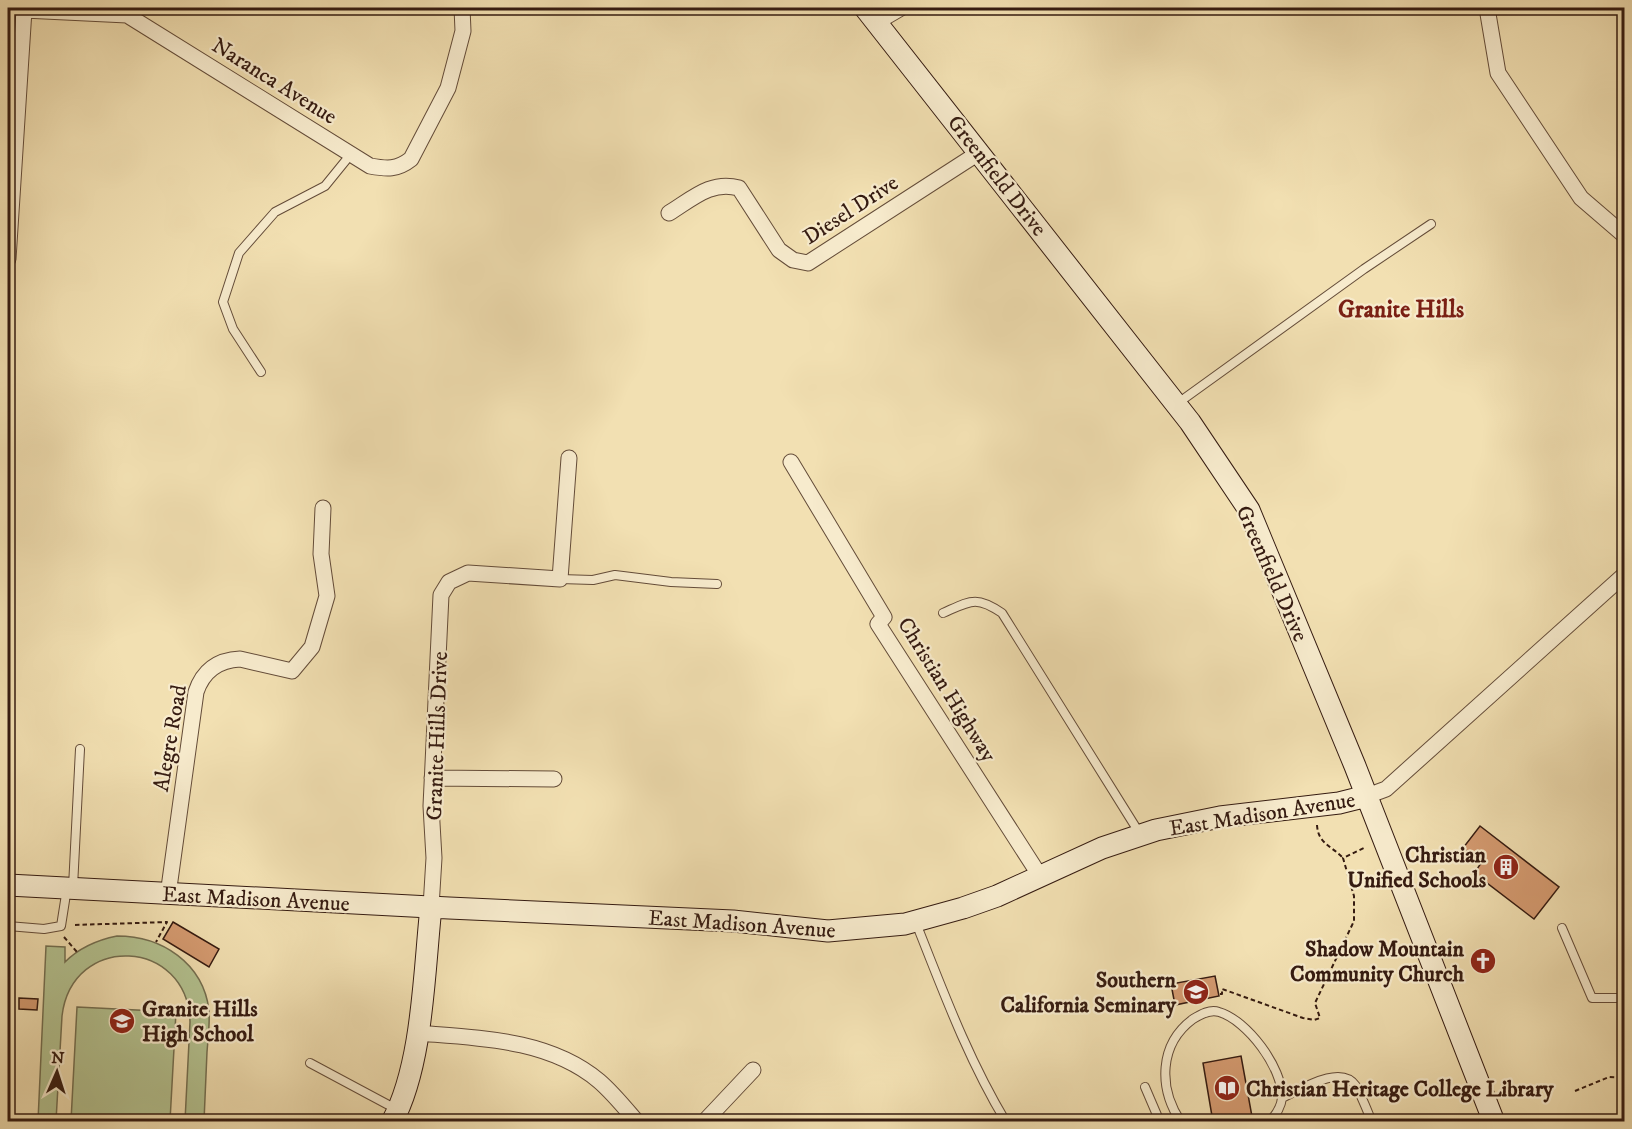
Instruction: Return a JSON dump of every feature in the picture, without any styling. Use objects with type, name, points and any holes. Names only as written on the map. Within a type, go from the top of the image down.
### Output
[{"type":"street","name":"Naranca Avenue","points":[[20,9],[128,15],[370,166],[390,170],[402,166],[411,159],[448,88],[463,31],[462,8]]},
{"type":"street","points":[[871,15],[901,8]]},
{"type":"street","points":[[1487,8],[1498,73],[1581,198],[1624,236]]},
{"type":"street","points":[[8,259],[20,9]]},
{"type":"street","name":"Greenfield Drive","points":[[871,15],[1176,404],[1249,510],[1367,796],[1494,1122]]},
{"type":"street","name":"Diesel Drive","points":[[669,213],[713,186],[739,188],[778,250],[796,261],[808,263],[980,152]]},
{"type":"street","points":[[560,579],[569,458]]},
{"type":"street","name":"Christian Highway","points":[[791,462],[884,617],[878,624],[1040,876]]},
{"type":"street","name":"Alegre Road","points":[[168,894],[199,683],[217,664],[232,660],[240,659],[292,671],[312,647],[327,596],[321,554],[323,508]]},
{"type":"street","name":"Granite Hills Drive","points":[[396,1116],[408,1086],[417,1033],[431,907],[434,858],[431,806],[441,595],[449,582],[468,573],[560,579]]},
{"type":"street","name":"East Madison Avenue","points":[[8,885],[733,921],[828,931],[916,922],[997,896],[1102,848],[1141,835],[1220,816],[1339,803],[1386,789],[1624,575]]},
{"type":"street","points":[[432,778],[554,779]]},
{"type":"street","points":[[417,1033],[498,1040],[545,1052],[570,1063],[599,1081],[637,1122]]},
{"type":"street","points":[[704,1122],[753,1070]]},
{"type":"lane","points":[[261,372],[233,329],[223,302],[239,253],[275,212],[325,186],[351,154]]},
{"type":"lane","points":[[1176,404],[1364,269],[1431,224]]},
{"type":"lane","points":[[560,579],[593,580],[615,575],[671,582],[717,584]]},
{"type":"lane","points":[[943,613],[971,600],[988,604],[1002,613],[1141,835]]},
{"type":"lane","points":[[8,926],[44,929],[61,926],[70,888],[80,749]]},
{"type":"lane","points":[[916,922],[965,1045],[1006,1122]]},
{"type":"lane","points":[[1562,928],[1592,998],[1624,998]]},
{"type":"lane","points":[[1181,1122],[1168,1095],[1165,1082],[1166,1055],[1180,1031],[1201,1015],[1211,1011],[1228,1016],[1265,1048],[1275,1071],[1282,1098],[1279,1110],[1269,1122]]},
{"type":"lane","points":[[310,1063],[396,1116]]},
{"type":"lane","points":[[1282,1098],[1328,1078],[1339,1076],[1355,1084],[1372,1122]]},
{"type":"lane","points":[[1145,1087],[1160,1122]]},
{"type":"path","points":[[1220,994],[1222,994],[1222,989],[1304,1018],[1314,1020],[1320,1018],[1315,1002],[1354,921],[1354,896],[1343,858],[1322,841],[1318,835],[1317,825]]},
{"type":"path","points":[[1343,858],[1364,848]]},
{"type":"path","points":[[75,925],[167,922],[156,942]]},
{"type":"path","points":[[64,937],[77,952]]},
{"type":"path","points":[[1575,1091],[1609,1077],[1624,1077]]},
{"type":"green space","points":[[117,936],[150,941],[178,955],[189,966],[205,993],[209,1015],[204,1121],[185,1121],[190,1022],[184,994],[171,974],[151,961],[129,956],[106,959],[86,970],[70,989],[62,1016],[56,1121],[38,1121],[46,946],[65,947],[65,962],[89,945]]},
{"type":"green space","points":[[77,1007],[176,1012],[170,1121],[71,1121]]},
{"type":"building","name":"Christian Unified Schools","points":[[1480,826],[1559,887],[1534,919],[1474,873],[1482,862],[1463,848]]},
{"type":"building","points":[[173,922],[219,949],[209,967],[163,939]]},
{"type":"building","points":[[1215,976],[1219,996],[1175,1005],[1171,984]]},
{"type":"building","points":[[19,998],[38,999],[37,1010],[19,1009]]},
{"type":"building","name":"Christian Heritage College Library","points":[[1241,1056],[1253,1122],[1213,1122],[1203,1063]]},
{"type":"place","name":"Christian Unified Schools","points":[[1506,867]]},
{"type":"place","name":"Shadow Mountain Community Church","points":[[1483,961]]},
{"type":"place","name":"Southern California Seminary","points":[[1196,992]]},
{"type":"place","name":"Granite Hills High School","points":[[122,1021]]},
{"type":"place","name":"Christian Heritage College Library","points":[[1227,1088]]},
{"type":"district","name":"Granite Hills","points":[[1401,309]]}]
